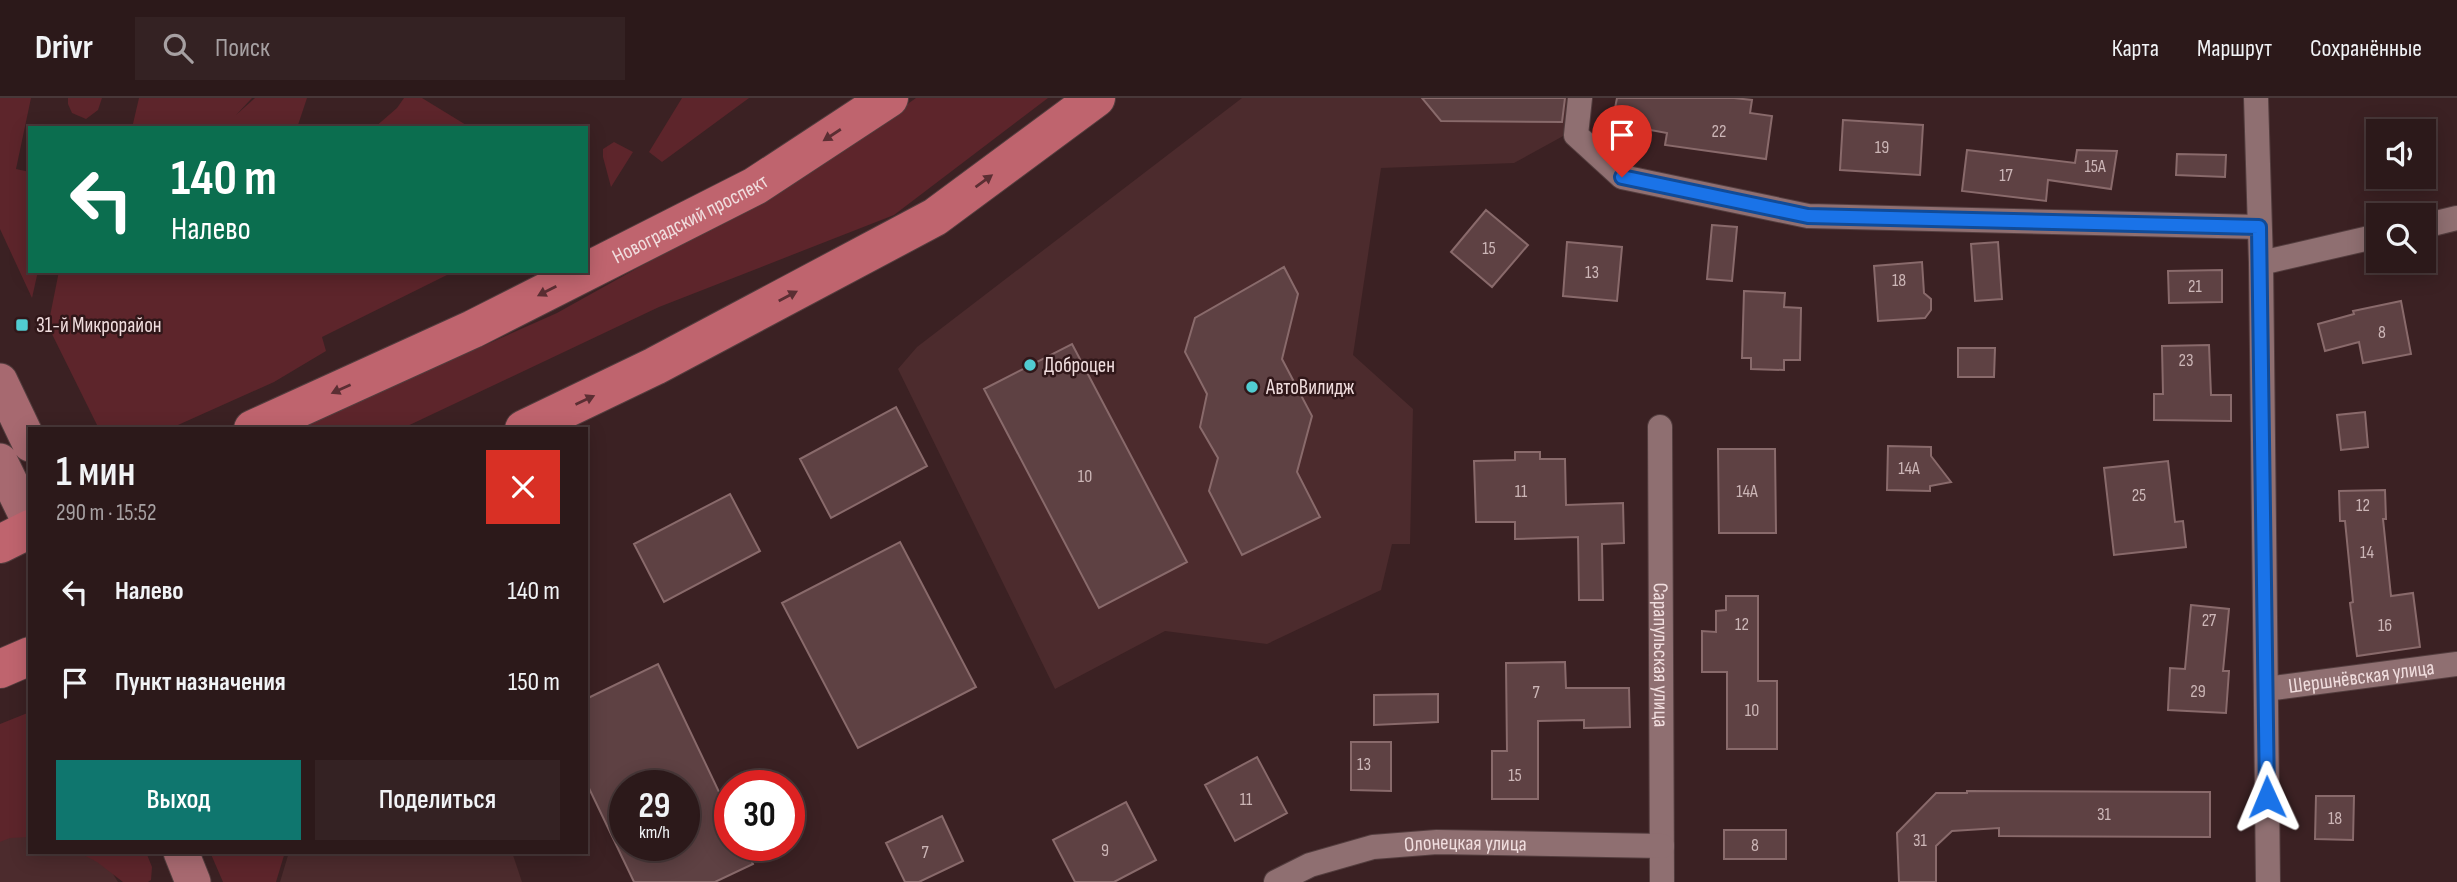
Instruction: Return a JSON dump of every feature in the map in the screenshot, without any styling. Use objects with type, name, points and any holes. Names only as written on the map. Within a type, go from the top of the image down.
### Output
[{"type":"main road","name":"Новоградский проспект","points":[[588,271],[755,186],[889,98]]},
{"type":"main road","points":[[528,427],[655,366],[935,217],[1096,98]]},
{"type":"main road","name":"Новоградский проспект","points":[[257,427],[473,329],[583,273]]},
{"type":"main road","points":[[0,381],[28,440]]},
{"type":"main road","points":[[0,461],[28,519]]},
{"type":"main road","points":[[0,544],[28,530]]},
{"type":"main road","points":[[0,669],[28,657]]},
{"type":"main road","points":[[182,854],[193,882]]},
{"type":"street","points":[[1580,98],[1576,135],[1622,177],[1808,216],[2259,227]]},
{"type":"street","name":"Шершнёвская улица","points":[[2256,98],[2261,262],[2267,882]]},
{"type":"street","points":[[2436,223],[2457,218]]},
{"type":"street","points":[[2261,262],[2366,239]]},
{"type":"street","name":"Сарапульская улица","points":[[1660,427],[1662,882]]},
{"type":"street","name":"Шершнёвская улица","points":[[2266,689],[2457,664]]},
{"type":"street","name":"Олонецкая улица","points":[[1276,882],[1310,865],[1373,847],[1437,842],[1662,846]]},
{"type":"shaded area","points":[[0,98],[31,98],[16,169],[28,172],[28,273],[38,273],[32,298],[0,229]]},
{"type":"shaded area","points":[[68,98],[102,98],[98,110],[86,119],[72,113]]},
{"type":"shaded area","points":[[139,98],[252,98],[236,115],[255,98],[307,98],[298,126],[132,126]]},
{"type":"shaded area","points":[[404,98],[422,98],[468,126],[376,126]]},
{"type":"shaded area","points":[[682,98],[749,98],[662,162],[649,152]]},
{"type":"shaded area","points":[[916,98],[1048,98],[894,215],[659,307],[405,427],[301,427],[557,313],[850,145]]},
{"type":"shaded area","points":[[1242,98],[1569,98],[1565,135],[1514,163],[1381,168],[1353,355],[1413,409],[1410,544],[1392,544],[1381,590],[1267,644],[1165,631],[1055,689],[898,369],[917,347]]},
{"type":"shaded area","points":[[614,142],[633,152],[611,187],[603,149]]},
{"type":"shaded area","points":[[59,273],[451,273],[322,337],[326,351],[274,382],[173,427],[98,427],[48,326]]},
{"type":"shaded area","points":[[28,713],[28,837],[10,838],[0,842],[0,724]]},
{"type":"shaded area","points":[[28,816],[28,854],[100,854],[118,882],[0,882],[0,829]]},
{"type":"shaded area","points":[[82,854],[147,854],[152,867],[151,880],[123,882]]},
{"type":"shaded area","points":[[211,854],[284,854],[276,882],[223,882]]},
{"type":"shaded area","points":[[288,854],[513,854],[522,882],[280,882]]},
{"type":"building","points":[[1422,98],[1565,98],[1562,122],[1441,121]]},
{"type":"building","points":[[1617,98],[1752,100],[1750,113],[1772,116],[1766,159],[1665,145],[1667,133],[1612,123]]},
{"type":"building","points":[[1843,120],[1923,125],[1920,175],[1840,170]]},
{"type":"building","points":[[1967,150],[2075,163],[2077,150],[2117,151],[2111,189],[2048,180],[2046,201],[1962,191]]},
{"type":"building","points":[[2177,154],[2226,155],[2225,177],[2176,175]]},
{"type":"building","points":[[1486,210],[1528,245],[1492,287],[1451,252]]},
{"type":"building","points":[[1712,225],[1737,227],[1732,281],[1707,279]]},
{"type":"building","points":[[1567,242],[1622,247],[1617,301],[1563,296]]},
{"type":"building","points":[[1998,242],[2002,299],[1975,301],[1971,244]]},
{"type":"building","points":[[1922,262],[1924,293],[1931,299],[1931,310],[1925,318],[1878,321],[1874,266]]},
{"type":"building","points":[[1284,267],[1298,294],[1282,359],[1312,416],[1297,472],[1320,517],[1242,555],[1209,491],[1218,458],[1200,427],[1207,394],[1185,352],[1195,318]]},
{"type":"building","points":[[2222,270],[2222,302],[2169,303],[2168,271]]},
{"type":"building","points":[[1744,291],[1785,293],[1784,307],[1801,308],[1800,360],[1784,360],[1784,370],[1751,369],[1751,358],[1742,358]]},
{"type":"building","points":[[2401,301],[2411,354],[2363,363],[2359,342],[2325,351],[2318,324],[2354,314],[2353,311]]},
{"type":"building","points":[[1072,344],[1187,562],[1099,608],[984,389]]},
{"type":"building","points":[[2209,345],[2211,395],[2231,395],[2231,421],[2154,420],[2154,394],[2163,394],[2162,346]]},
{"type":"building","points":[[1958,348],[1995,348],[1994,377],[1958,377]]},
{"type":"building","points":[[896,407],[927,466],[831,518],[800,459]]},
{"type":"building","points":[[2365,412],[2368,447],[2341,450],[2337,415]]},
{"type":"building","points":[[1888,446],[1931,447],[1931,456],[1951,482],[1930,486],[1930,491],[1887,490]]},
{"type":"building","points":[[1718,449],[1775,449],[1776,533],[1719,533]]},
{"type":"building","points":[[1515,452],[1540,452],[1540,459],[1565,459],[1566,505],[1623,503],[1624,543],[1602,544],[1603,600],[1579,600],[1578,537],[1515,539],[1515,522],[1476,522],[1474,461],[1515,460]]},
{"type":"building","points":[[2168,461],[2175,522],[2183,521],[2186,547],[2114,555],[2104,468]]},
{"type":"building","points":[[2385,490],[2386,519],[2383,519],[2391,596],[2413,593],[2420,647],[2357,656],[2350,603],[2353,602],[2345,521],[2340,521],[2339,491]]},
{"type":"building","points":[[730,494],[760,551],[664,602],[634,544]]},
{"type":"building","points":[[900,542],[976,687],[858,748],[782,603]]},
{"type":"building","points":[[1726,596],[1758,596],[1758,681],[1777,681],[1777,749],[1727,749],[1727,672],[1702,672],[1702,631],[1716,632],[1716,611],[1726,610]]},
{"type":"building","points":[[2191,605],[2229,609],[2223,671],[2229,671],[2226,713],[2168,710],[2170,668],[2185,669]]},
{"type":"building","points":[[1565,662],[1566,688],[1629,688],[1630,727],[1584,728],[1584,720],[1538,721],[1538,799],[1492,799],[1492,751],[1507,751],[1506,663]]},
{"type":"building","points":[[658,664],[714,781],[714,861],[752,861],[753,864],[715,882],[634,882],[624,861],[700,861],[700,770],[609,770],[609,830],[588,786],[588,698]]},
{"type":"building","points":[[1438,694],[1438,722],[1374,725],[1374,695]]},
{"type":"building","points":[[1351,742],[1391,742],[1391,791],[1351,790]]},
{"type":"building","points":[[1257,757],[1287,813],[1235,841],[1205,785]]},
{"type":"building","points":[[2210,792],[2210,837],[1999,836],[1999,828],[1952,831],[1936,846],[1936,882],[1899,882],[1897,833],[1936,793]]},
{"type":"building","points":[[2316,796],[2354,796],[2353,840],[2315,839]]},
{"type":"building","points":[[1126,802],[1156,860],[1114,882],[1075,882],[1053,840]]},
{"type":"building","points":[[942,816],[963,861],[919,882],[905,882],[886,843]]},
{"type":"building","points":[[1724,830],[1786,830],[1786,859],[1724,859]]},
{"type":"place","name":"31-й Микрорайон","points":[[22,325]]},
{"type":"place","name":"Доброцен","points":[[1030,365]]},
{"type":"place","name":"АвтоВилидж","points":[[1252,387]]},
{"type":"route","points":[[1622,177],[1808,216],[2259,227],[2267,797]]}]
